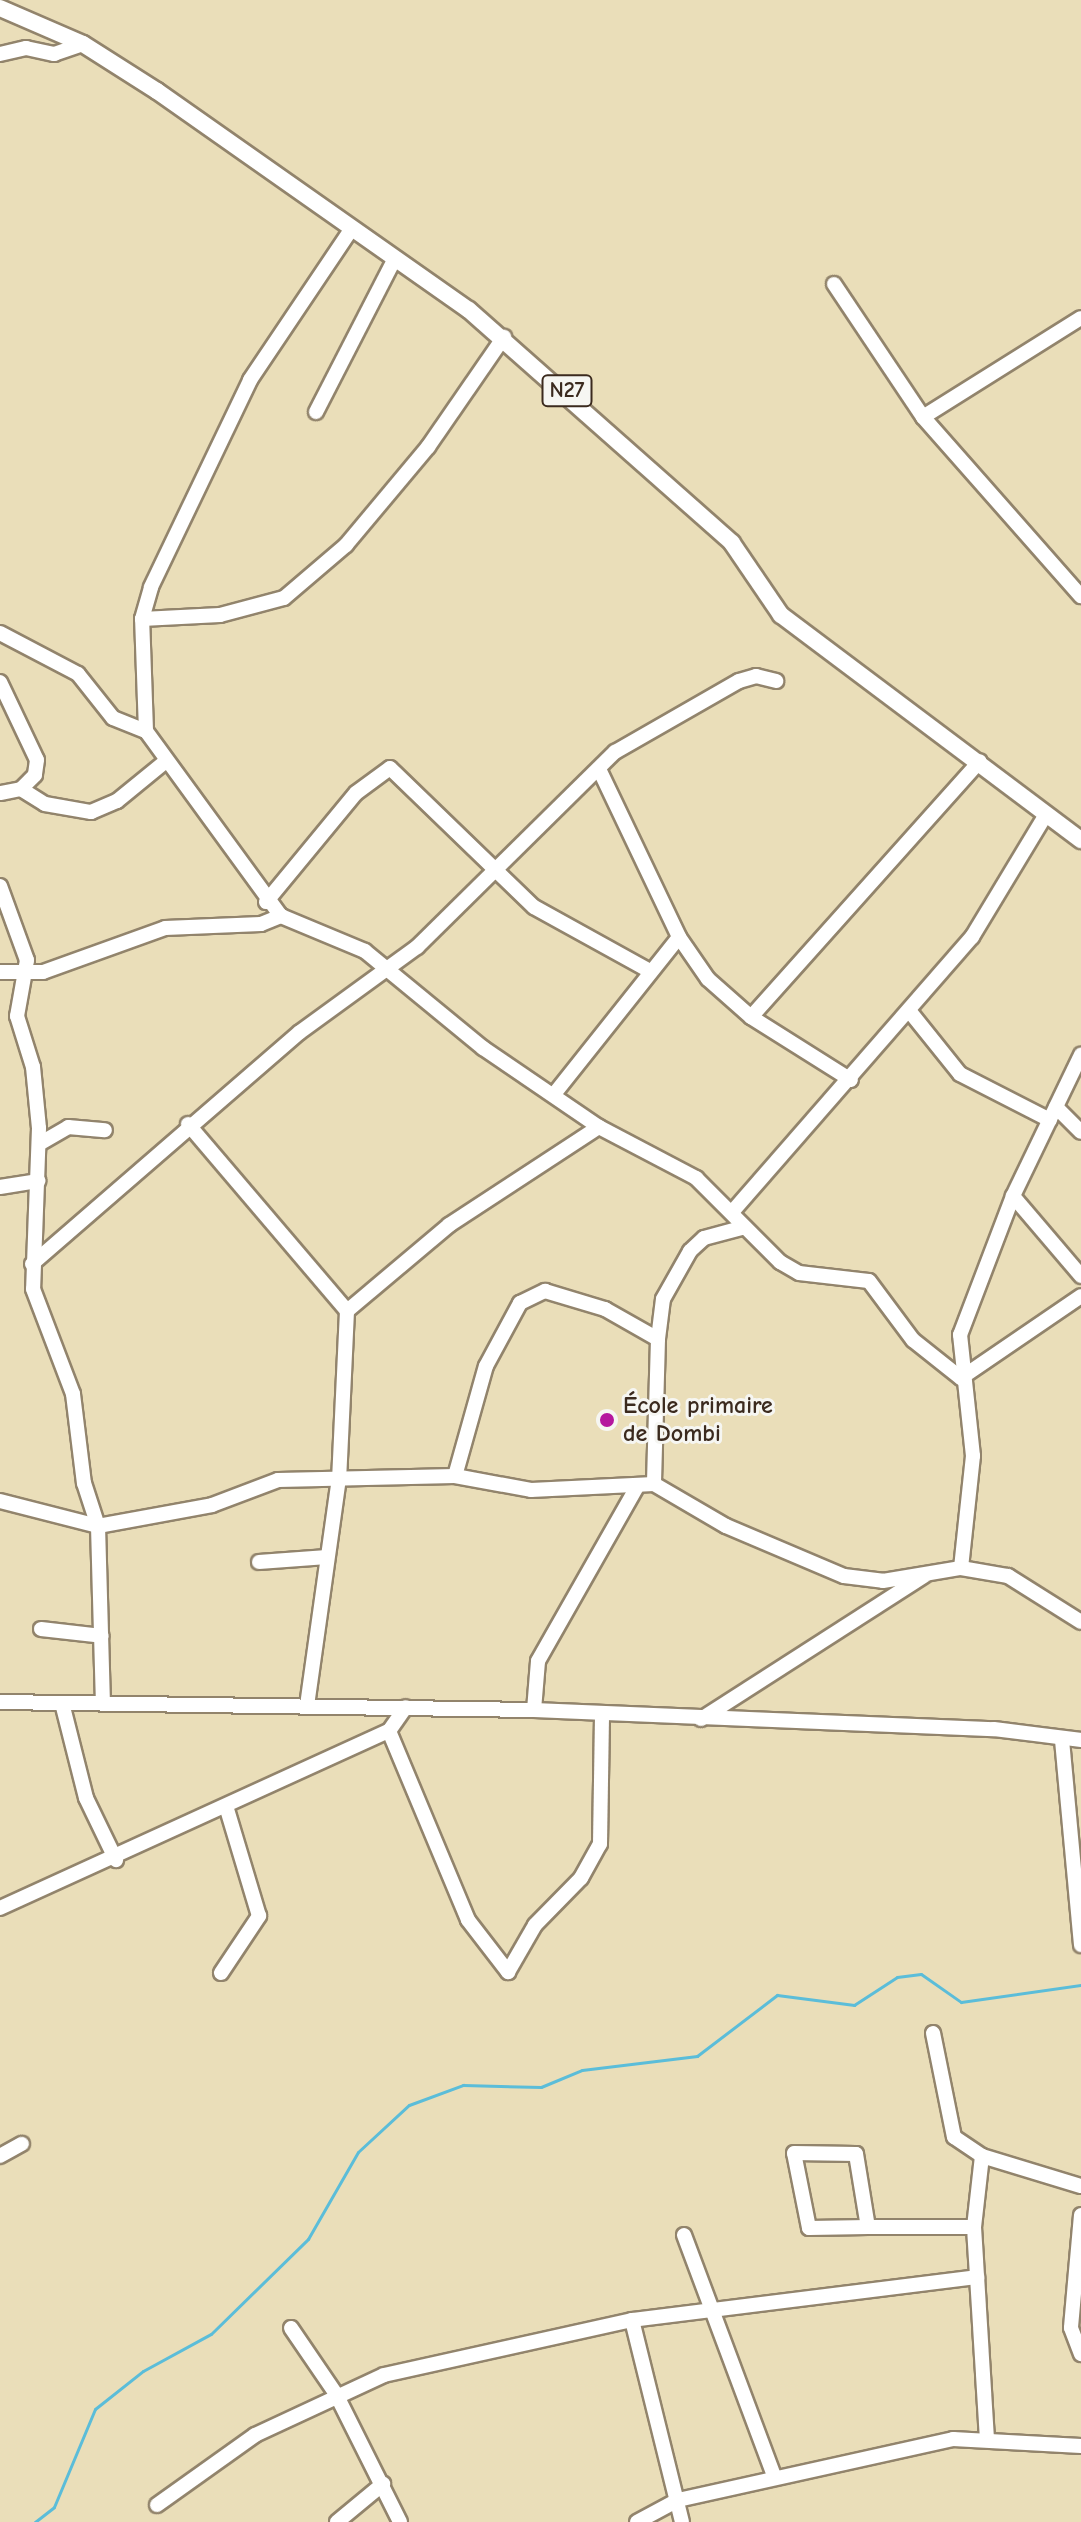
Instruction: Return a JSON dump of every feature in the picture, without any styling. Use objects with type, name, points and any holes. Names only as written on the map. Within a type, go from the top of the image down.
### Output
[{"type":"main road","name":"N27","points":[[0,8],[83,44],[352,228],[504,337],[732,543],[781,615],[980,761],[1045,816],[1081,840]]},
{"type":"street","points":[[0,54],[26,48],[54,54],[83,44]]},
{"type":"street","points":[[352,228],[250,380],[142,619],[146,731],[266,902],[281,916],[391,968],[483,1048],[555,1093],[599,1127],[696,1178],[745,1227],[799,1273],[869,1281],[913,1340],[961,1378]]},
{"type":"street","points":[[316,412],[395,258]]},
{"type":"street","points":[[834,284],[923,417],[1081,596]]},
{"type":"street","points":[[923,417],[1081,318]]},
{"type":"street","points":[[142,619],[220,615],[284,598],[346,545],[428,447],[504,337]]},
{"type":"street","points":[[0,633],[78,674],[113,718],[146,731]]},
{"type":"street","points":[[32,1264],[89,1221],[188,1124],[351,991],[391,968],[498,875],[599,769],[631,740],[739,681],[756,676],[776,681]]},
{"type":"street","points":[[0,682],[37,760],[35,775],[21,789],[0,793]]},
{"type":"street","points":[[21,789],[45,804],[91,812],[117,801],[166,761]]},
{"type":"street","points":[[751,1017],[980,761]]},
{"type":"street","points":[[266,902],[356,793],[390,768],[534,907],[648,970]]},
{"type":"street","points":[[599,769],[679,937],[708,979],[751,1017],[851,1080]]},
{"type":"street","points":[[732,1212],[911,1013],[972,937],[1045,816]]},
{"type":"street","points":[[0,886],[24,936],[23,977],[17,1016],[33,1067],[39,1144],[32,1264],[38,1312],[73,1394],[84,1483],[98,1526],[103,1704]]},
{"type":"street","points":[[0,972],[23,977],[165,928],[261,924],[281,916]]},
{"type":"street","points":[[555,1093],[648,970],[679,937]]},
{"type":"street","points":[[911,1013],[960,1074],[1053,1113],[1081,1132]]},
{"type":"street","points":[[961,1568],[973,1456],[961,1378],[960,1335],[1013,1196],[1081,1055]]},
{"type":"street","points":[[188,1124],[347,1311],[339,1478],[307,1706]]},
{"type":"street","points":[[39,1144],[68,1127],[105,1130]]},
{"type":"street","points":[[347,1311],[449,1225],[599,1127]]},
{"type":"street","points":[[0,1187],[39,1181]]},
{"type":"street","points":[[1013,1196],[1081,1276]]},
{"type":"street","points":[[654,1484],[658,1339],[663,1299],[690,1251],[704,1238],[745,1227]]},
{"type":"street","points":[[455,1476],[486,1366],[531,1294],[605,1309],[658,1339]]},
{"type":"street","points":[[961,1378],[1081,1296]]},
{"type":"street","points":[[0,1501],[98,1526],[212,1505],[278,1480],[455,1476],[531,1490],[654,1484],[726,1526],[844,1576],[883,1581],[961,1568],[1008,1576],[1081,1622]]},
{"type":"street","points":[[534,1710],[538,1661],[638,1485]]},
{"type":"street","points":[[259,1562],[327,1557]]},
{"type":"street","points":[[701,1719],[927,1574]]},
{"type":"street","points":[[41,1629],[102,1636]]},
{"type":"street","points":[[0,1702],[534,1710],[953,1727],[1081,1740]]},
{"type":"street","points":[[62,1703],[86,1798],[116,1860]]},
{"type":"street","points":[[0,1908],[116,1860],[389,1731],[406,1707]]},
{"type":"street","points":[[389,1731],[468,1920],[508,1972],[535,1925],[581,1878],[600,1844],[602,1714]]},
{"type":"street","points":[[1062,1740],[1081,1945]]},
{"type":"street","points":[[221,1973],[259,1916],[226,1806]]},
{"type":"street","points":[[933,2033],[954,2137],[982,2156],[1081,2186]]},
{"type":"street","points":[[0,2156],[22,2144]]},
{"type":"street","points":[[868,2227],[856,2154],[794,2153],[809,2228],[974,2227]]},
{"type":"street","points":[[982,2156],[974,2227],[987,2437]]},
{"type":"street","points":[[1081,2215],[1071,2328],[1081,2354]]},
{"type":"street","points":[[684,2235],[775,2478]]},
{"type":"street","points":[[157,2505],[255,2435],[336,2394],[454,2357],[632,2320],[977,2277]]},
{"type":"street","points":[[632,2320],[682,2522]]},
{"type":"street","points":[[291,2328],[336,2394],[400,2522]]},
{"type":"street","points":[[637,2522],[678,2500],[987,2437],[1081,2446]]},
{"type":"street","points":[[337,2522],[383,2484]]},
{"type":"waterway","points":[[35,2522],[54,2507],[95,2409],[143,2371],[211,2334],[308,2239],[358,2152],[409,2105],[463,2085],[541,2087],[582,2070],[697,2056],[777,1995],[854,2005],[897,1977],[921,1974],[961,2002],[1081,1985]]},
{"type":"place","name":"École primaire de Dombi","points":[[607,1420]]}]
